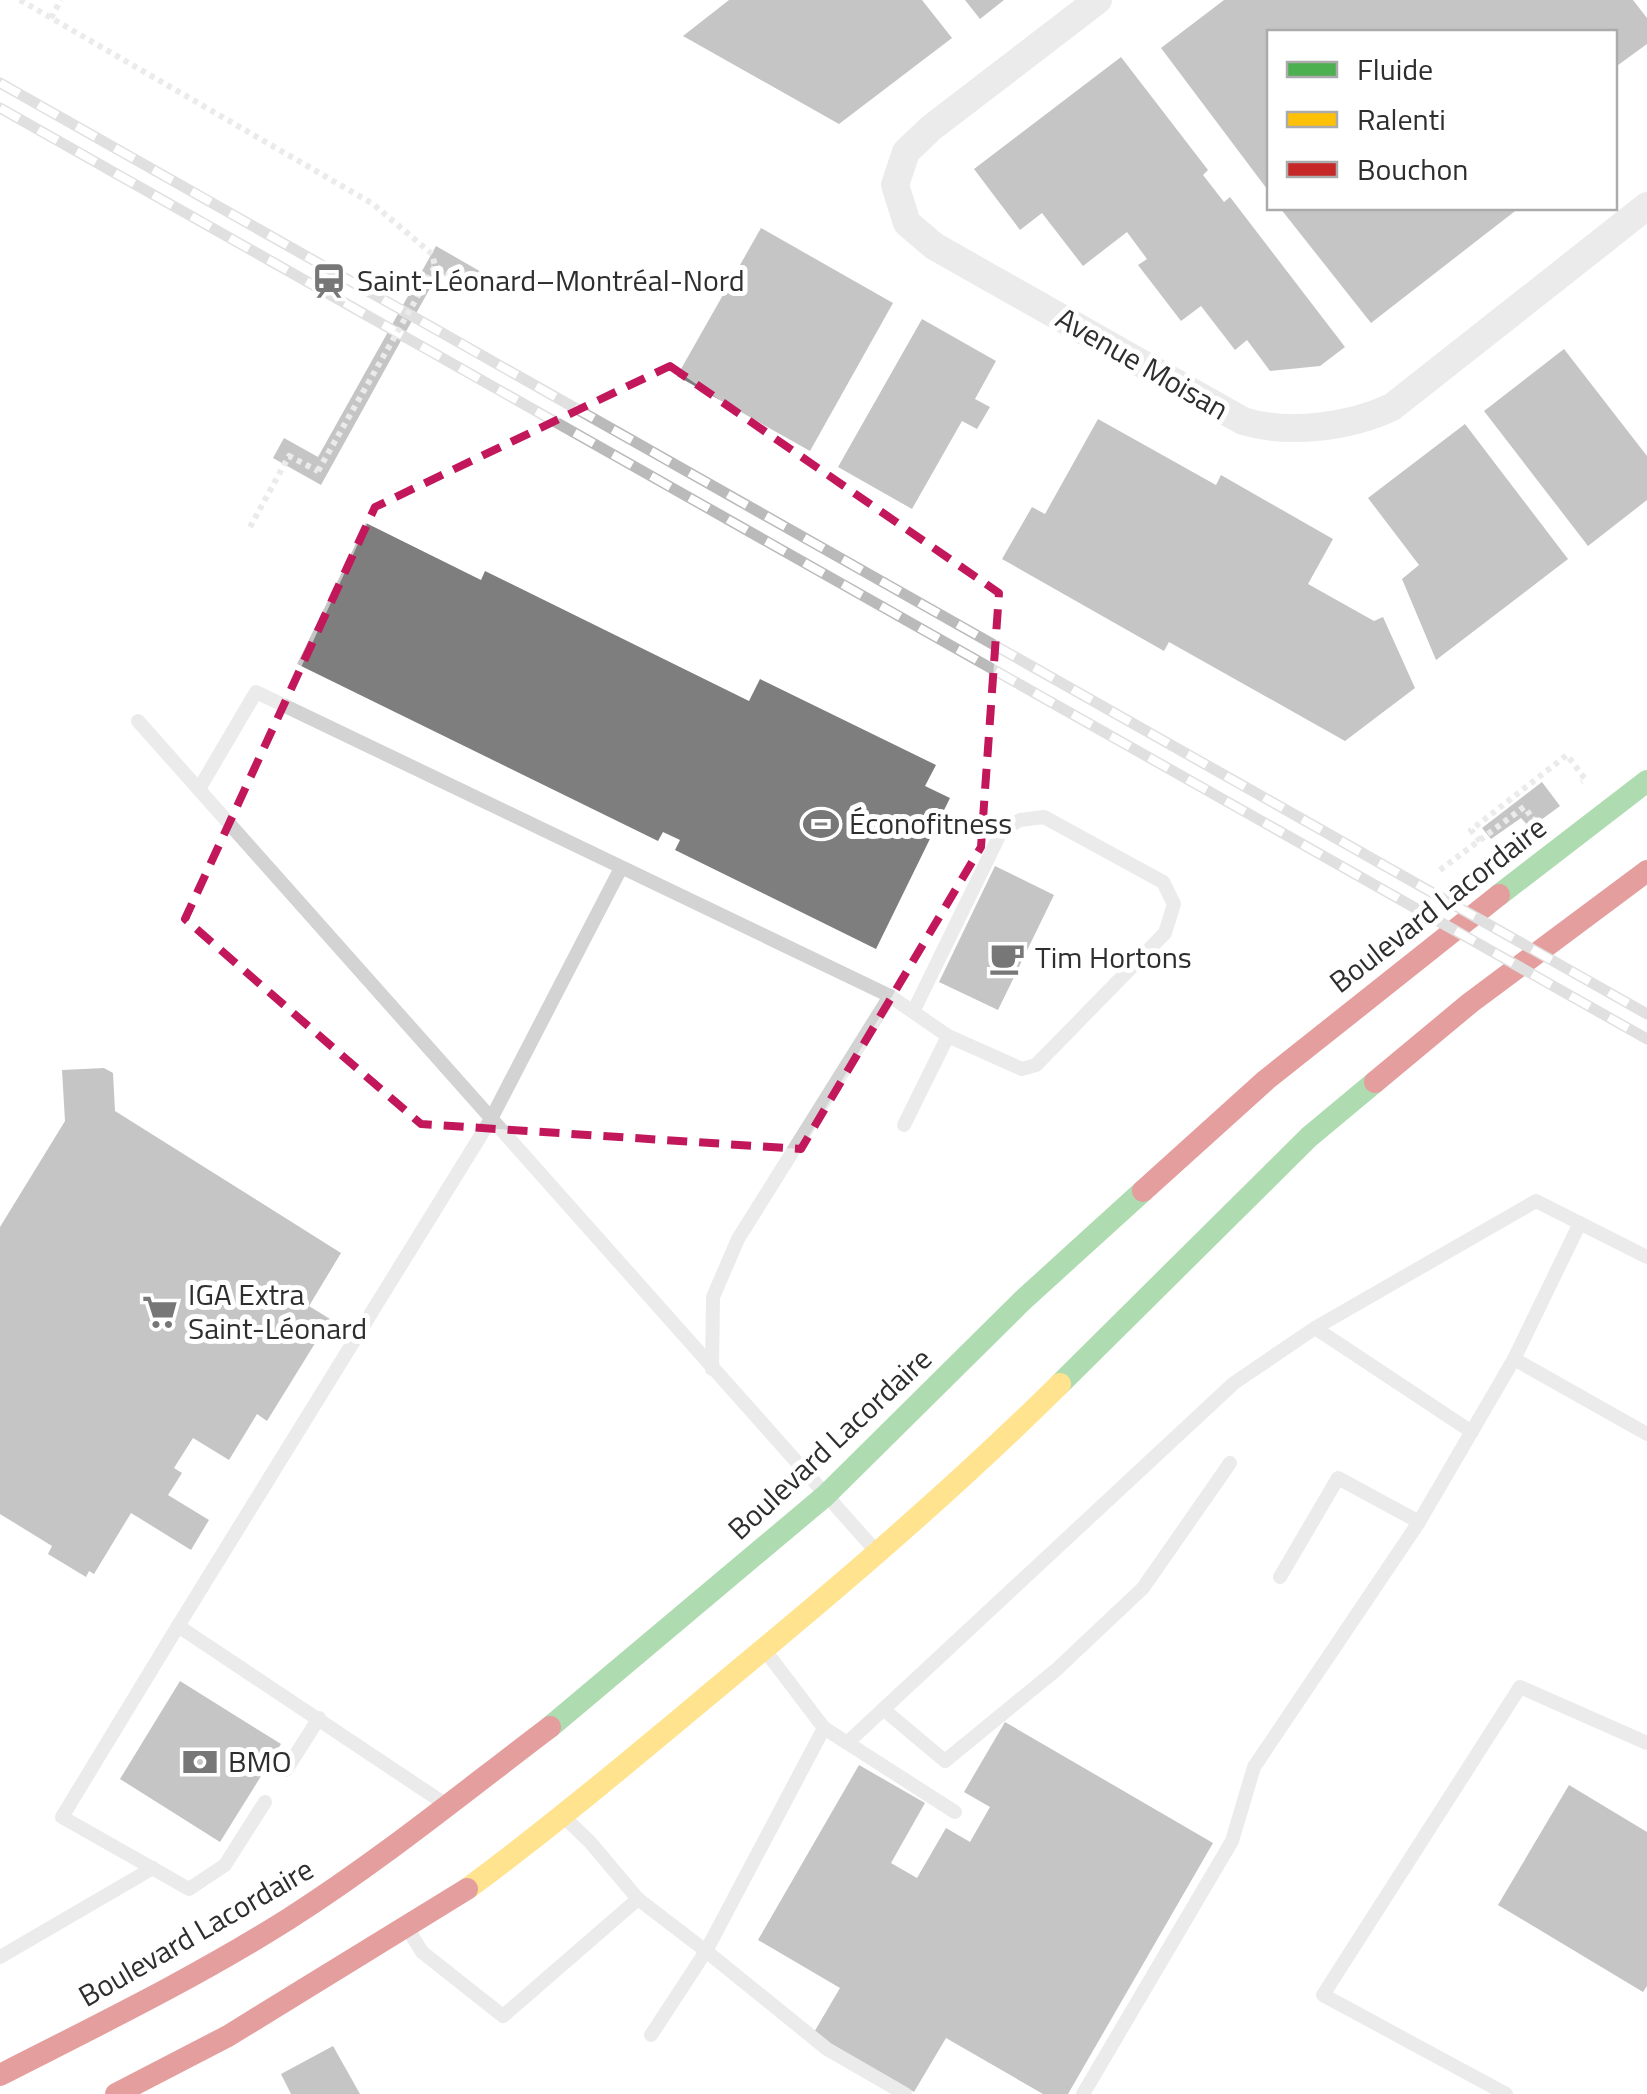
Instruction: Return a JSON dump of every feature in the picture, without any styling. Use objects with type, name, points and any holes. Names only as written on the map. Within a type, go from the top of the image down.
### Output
[{"type":"main road","name":"Boulevard Lacordaire","points":[[0,2075],[232,1954],[372,1863],[591,1695],[825,1496],[1022,1300],[1266,1080],[1393,976],[1647,782]]},
{"type":"main road","points":[[116,2094],[228,2036],[407,1928],[564,1816],[879,1554],[984,1459],[1309,1136],[1470,1004],[1647,871]]},
{"type":"main road","points":[[171,2094],[190,2070],[228,2036]]},
{"type":"street","name":"Avenue Moisan","points":[[1098,0],[930,128],[906,152],[894,185],[907,223],[934,246],[1244,421],[1282,428],[1346,422],[1392,406],[1647,206]]},
{"type":"lane","points":[[199,789],[256,692],[890,996],[913,1012],[948,1036],[1022,1069],[1036,1065],[1166,934],[1174,904],[1163,882],[1044,818],[1020,820],[1002,830],[913,1012]]},
{"type":"lane","points":[[138,721],[879,1554]]},
{"type":"lane","points":[[265,1802],[225,1865],[188,1889],[62,1817],[491,1119],[621,868]]},
{"type":"lane","points":[[712,1369],[713,1297],[738,1239],[890,996]]},
{"type":"lane","points":[[904,1125],[948,1036]]},
{"type":"lane","points":[[847,1742],[1234,1383],[1315,1328],[1536,1200],[1647,1257]]},
{"type":"lane","points":[[1082,2094],[1232,1842],[1254,1768],[1419,1522],[1514,1360],[1580,1223]]},
{"type":"lane","points":[[1315,1328],[1472,1432]]},
{"type":"lane","points":[[1514,1360],[1647,1434]]},
{"type":"lane","points":[[883,1710],[945,1761],[1056,1670],[1143,1588],[1230,1463]]},
{"type":"lane","points":[[1280,1577],[1338,1478],[1419,1522]]},
{"type":"lane","points":[[178,1626],[447,1806]]},
{"type":"lane","points":[[764,1649],[824,1728],[955,1812]]},
{"type":"lane","points":[[1506,2094],[1323,1995],[1520,1688],[1647,1742]]},
{"type":"lane","points":[[286,1770],[319,1718]]},
{"type":"lane","points":[[651,2035],[706,1950],[824,1728]]},
{"type":"lane","points":[[564,1816],[638,1900],[706,1950],[826,2050],[905,2094]]},
{"type":"lane","points":[[0,1957],[153,1868]]},
{"type":"lane","points":[[407,1928],[422,1952],[504,2016],[638,1900]]},
{"type":"path","points":[[20,0],[373,204],[432,254],[435,266],[318,471],[289,456],[250,527]]},
{"type":"path","points":[[51,18],[60,0]]},
{"type":"path","points":[[435,266],[468,286]]},
{"type":"path","points":[[1480,840],[1471,830],[1567,755],[1576,768]]},
{"type":"path","points":[[1440,870],[1524,807]]},
{"type":"highlighted area","points":[[670,366],[999,593],[981,847],[801,1149],[421,1124],[185,919],[375,507]]},
{"type":"building","points":[[729,0],[922,0],[952,38],[839,124],[683,36]]},
{"type":"building","points":[[965,0],[1004,0],[980,19]]},
{"type":"building","points":[[1224,0],[1633,0],[1647,18],[1647,44],[1617,66],[1617,30],[1267,30],[1267,189],[1161,48]]},
{"type":"building","points":[[1121,57],[1208,170],[1203,175],[1224,202],[1230,197],[1345,347],[1320,366],[1270,371],[1247,340],[1235,350],[1201,306],[1181,321],[1138,265],[1147,259],[1127,232],[1083,266],[1042,213],[1020,230],[974,169]]},
{"type":"building","points":[[1282,210],[1516,210],[1371,323]]},
{"type":"building","points":[[761,228],[893,303],[810,451],[677,376]]},
{"type":"building","name":"Saint-Léonard–Montréal-Nord","points":[[436,246],[483,273],[473,294],[439,272],[321,485],[273,458],[284,438],[318,457]]},
{"type":"building","points":[[922,319],[996,361],[975,399],[990,407],[977,429],[962,421],[912,509],[838,467]]},
{"type":"building","points":[[1564,349],[1647,456],[1647,500],[1588,546],[1484,411]]},
{"type":"building","points":[[1098,419],[1216,485],[1221,475],[1333,539],[1308,584],[1374,621],[1383,617],[1415,688],[1345,741],[1169,642],[1164,651],[1002,559],[1032,507],[1045,514]]},
{"type":"building","points":[[1465,424],[1568,559],[1436,660],[1402,579],[1419,565],[1368,498]]},
{"type":"building","points":[[366,523],[481,580],[485,571],[749,701],[760,679],[936,765],[925,786],[950,798],[876,949],[675,850],[680,840],[663,832],[658,841],[297,664]]},
{"type":"building","points":[[1542,782],[1560,806],[1530,828],[1521,818],[1491,839],[1482,828]]},
{"type":"building","points":[[995,866],[1054,895],[998,1010],[939,982]]},
{"type":"building","name":"IGA Extra Saint-Léonard","points":[[104,1068],[113,1073],[115,1111],[341,1253],[309,1306],[330,1319],[267,1421],[257,1414],[229,1460],[193,1438],[174,1468],[182,1473],[168,1495],[209,1520],[191,1550],[131,1513],[94,1574],[89,1571],[86,1577],[48,1554],[52,1546],[0,1514],[0,1227],[65,1121],[62,1070]]},
{"type":"building","name":"BMO","points":[[180,1681],[281,1744],[220,1842],[120,1779]]},
{"type":"building","points":[[1005,1722],[1213,1843],[1068,2094],[1043,2094],[946,2038],[914,2092],[813,2034],[840,1988],[758,1940],[859,1765],[925,1803],[891,1863],[917,1878],[946,1828],[970,1842],[990,1807],[964,1792]]},
{"type":"building","points":[[1569,1785],[1647,1832],[1647,1986],[1643,1992],[1498,1905]]},
{"type":"building","points":[[333,2046],[360,2094],[291,2094],[281,2074]]},
{"type":"railway","points":[[0,83],[1647,1014]]},
{"type":"railway","points":[[0,108],[1647,1039]]},
{"type":"traffic: fast","points":[[1499,895],[1647,781]]},
{"type":"traffic: fast","points":[[1060,1384],[1309,1137],[1375,1082]]},
{"type":"traffic: fast","points":[[550,1727],[825,1496],[1023,1300],[1143,1191]]},
{"type":"traffic: slow","points":[[467,1889],[810,1611],[937,1500],[1060,1384]]},
{"type":"traffic: jam","points":[[1375,1082],[1470,1003],[1647,871]]},
{"type":"traffic: jam","points":[[1143,1191],[1266,1080],[1499,895]]},
{"type":"traffic: jam","points":[[0,2075],[183,1980],[290,1918],[390,1849],[550,1727]]},
{"type":"traffic: jam","points":[[116,2094],[228,2036],[467,1889]]},
{"type":"place","name":"Saint-Léonard–Montréal-Nord","points":[[329,281]]},
{"type":"place","name":"Éconofitness","points":[[821,824]]},
{"type":"place","name":"Tim Hortons","points":[[1007,958]]},
{"type":"place","name":"IGA Extra Saint-Léonard","points":[[160,1312]]},
{"type":"place","name":"BMO","points":[[200,1762]]}]
